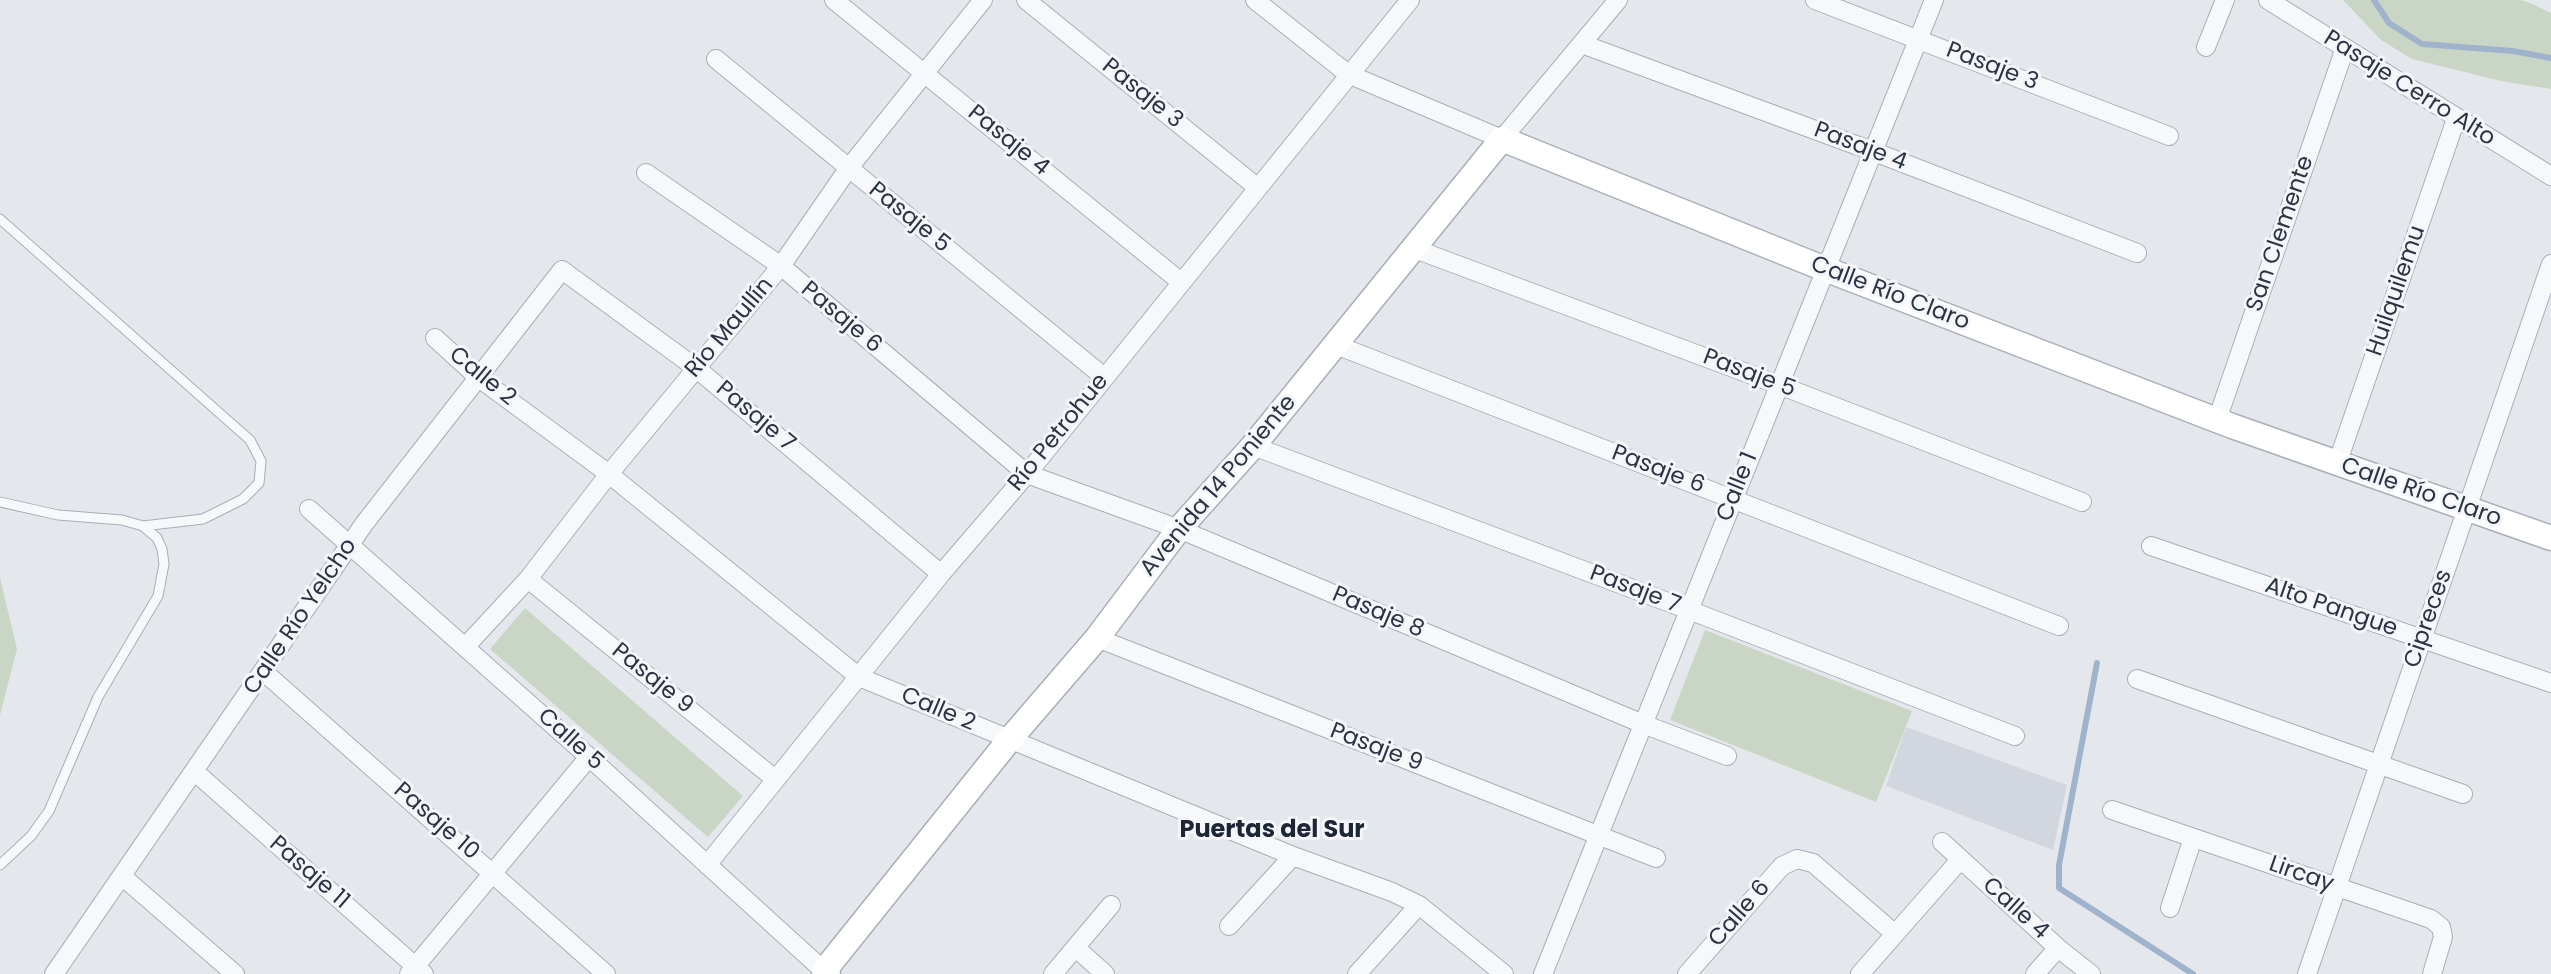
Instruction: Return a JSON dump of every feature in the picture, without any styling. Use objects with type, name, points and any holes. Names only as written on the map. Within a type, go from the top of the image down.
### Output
[{"type":"street","name":"Pasaje 4","points":[[834,0],[1181,282]]},
{"type":"street","name":"Río Maullín","points":[[466,646],[528,579],[609,474],[781,266],[848,169],[983,0]]},
{"type":"street","name":"Pasaje 3","points":[[1027,0],[1258,188]]},
{"type":"street","name":"Calle Río Claro","points":[[1255,0],[1348,74],[1502,139],[1825,269],[2217,420],[2551,538]]},
{"type":"street","name":"Río Petrohue","points":[[708,865],[941,574],[1027,474],[1410,0]]},
{"type":"street","name":"Avenida 14 Poniente","points":[[825,973],[1010,739],[1097,638],[1179,529],[1253,446],[1618,0]]},
{"type":"street","name":"Pasaje 3","points":[[1815,0],[2169,136]]},
{"type":"street","name":"Calle 1","points":[[1543,974],[1934,0]]},
{"type":"street","points":[[2206,47],[2225,0]]},
{"type":"street","name":"Pasaje Cerro Alto","points":[[2268,0],[2455,119],[2551,176]]},
{"type":"street","name":"Pasaje 4","points":[[1582,44],[1872,150],[2137,253]]},
{"type":"street","name":"San Clemente","points":[[2217,420],[2345,48]]},
{"type":"street","name":"Pasaje 5","points":[[716,59],[1104,377]]},
{"type":"street","name":"Huilquilemu","points":[[2337,464],[2455,119]]},
{"type":"street","name":"Pasaje 6","points":[[646,173],[781,266],[1027,474]]},
{"type":"street","name":"Pasaje 5","points":[[1415,249],[1779,385],[2081,502]]},
{"type":"street","name":"Cipreces","points":[[2306,974],[2551,264]]},
{"type":"street","name":"Pasaje 7","points":[[562,270],[696,368],[941,574]]},
{"type":"street","name":"Calle Río Yelcho","points":[[54,974],[350,545],[562,270]]},
{"type":"street","name":"Calle 2","points":[[435,338],[479,378],[609,474],[859,677],[1293,856],[1392,892],[1419,905],[1504,974]]},
{"type":"street","name":"Pasaje 6","points":[[1336,345],[2059,626]]},
{"type":"street","name":"Pasaje 7","points":[[1253,446],[2015,736]]},
{"type":"street","name":"Pasaje 8","points":[[1027,474],[1179,529],[1643,724],[1727,756]]},
{"type":"street","name":"Calle 5","points":[[309,509],[466,646],[825,973]]},
{"type":"street","name":"Alto Pangue","points":[[2151,546],[2551,683]]},
{"type":"street","name":"Pasaje 9","points":[[528,579],[775,779]]},
{"type":"street","name":"Pasaje 9","points":[[1097,638],[1656,858]]},
{"type":"street","name":"Pasaje 10","points":[[264,672],[606,974]]},
{"type":"street","points":[[2137,679],[2463,793]]},
{"type":"street","points":[[416,971],[589,757]]},
{"type":"street","name":"Pasaje 11","points":[[194,771],[416,971]]},
{"type":"street","name":"Lircay","points":[[2112,810],[2437,922],[2443,937],[2431,974]]},
{"type":"street","points":[[2170,908],[2193,838]]},
{"type":"street","name":"Calle 4","points":[[1942,842],[2058,948],[2091,974]]},
{"type":"street","points":[[1229,926],[1293,856]]},
{"type":"street","name":"Calle 6","points":[[1687,974],[1782,866],[1797,859],[1813,863],[1895,934]]},
{"type":"street","points":[[1860,974],[1960,860]]},
{"type":"street","points":[[123,877],[235,974]]},
{"type":"street","points":[[1053,974],[1111,905]]},
{"type":"street","points":[[1357,974],[1419,905]]},
{"type":"street","points":[[1076,948],[1105,974]]},
{"type":"street","points":[[2035,974],[2058,948]]},
{"type":"lane","points":[[0,219],[250,440],[261,461],[259,483],[243,499],[203,519],[143,526],[122,520],[58,515],[0,502]]},
{"type":"lane","points":[[0,865],[31,836],[49,811],[98,697],[158,596],[164,564],[162,549],[158,538],[143,526]]},
{"type":"shaded area","points":[[1906,727],[2067,785],[2053,850],[1886,786]]},
{"type":"green space","points":[[2343,0],[2520,0],[2530,3],[2551,13],[2551,89],[2501,81],[2412,59],[2381,40]]},
{"type":"green space","points":[[0,578],[17,649],[0,715]]},
{"type":"green space","points":[[525,608],[743,796],[708,837],[490,649]]},
{"type":"green space","points":[[1705,630],[1912,711],[1876,802],[1670,720]]},
{"type":"waterway","points":[[2374,0],[2389,23],[2422,44],[2513,51],[2551,58]]},
{"type":"waterway","points":[[2097,663],[2059,865],[2059,888],[2193,974]]},
{"type":"district","name":"Puertas del Sur","points":[[1272,831]]}]
